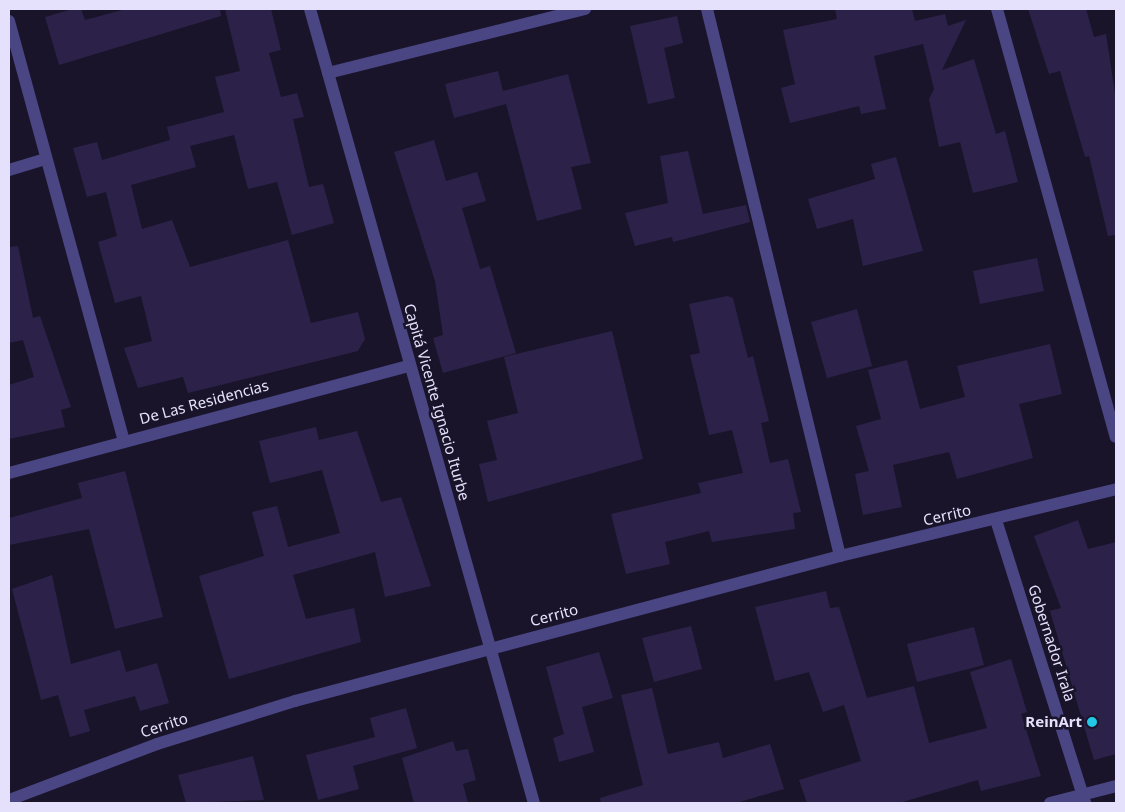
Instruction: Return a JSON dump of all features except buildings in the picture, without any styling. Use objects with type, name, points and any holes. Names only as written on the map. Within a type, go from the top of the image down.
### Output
[{"type":"street","name":"Capitá Vicente Ignacio Iturbe","points":[[310,9],[408,366],[493,648],[534,803]]},
{"type":"street","points":[[328,73],[584,9]]},
{"type":"street","points":[[707,9],[840,556]]},
{"type":"street","points":[[997,9],[1116,437]]},
{"type":"street","points":[[9,21],[45,159],[124,440]]},
{"type":"street","points":[[9,170],[45,159]]},
{"type":"street","name":"De Las Residencias","points":[[9,473],[124,440],[408,366]]},
{"type":"street","name":"Cerrito","points":[[9,800],[184,735],[493,648],[840,556],[1116,490]]},
{"type":"street","name":"Gobernador Irala","points":[[996,520],[1084,799]]},
{"type":"street","points":[[1050,803],[1084,799],[1116,786]]},
{"type":"place","name":"ReinArt","points":[[1092,722]]}]
